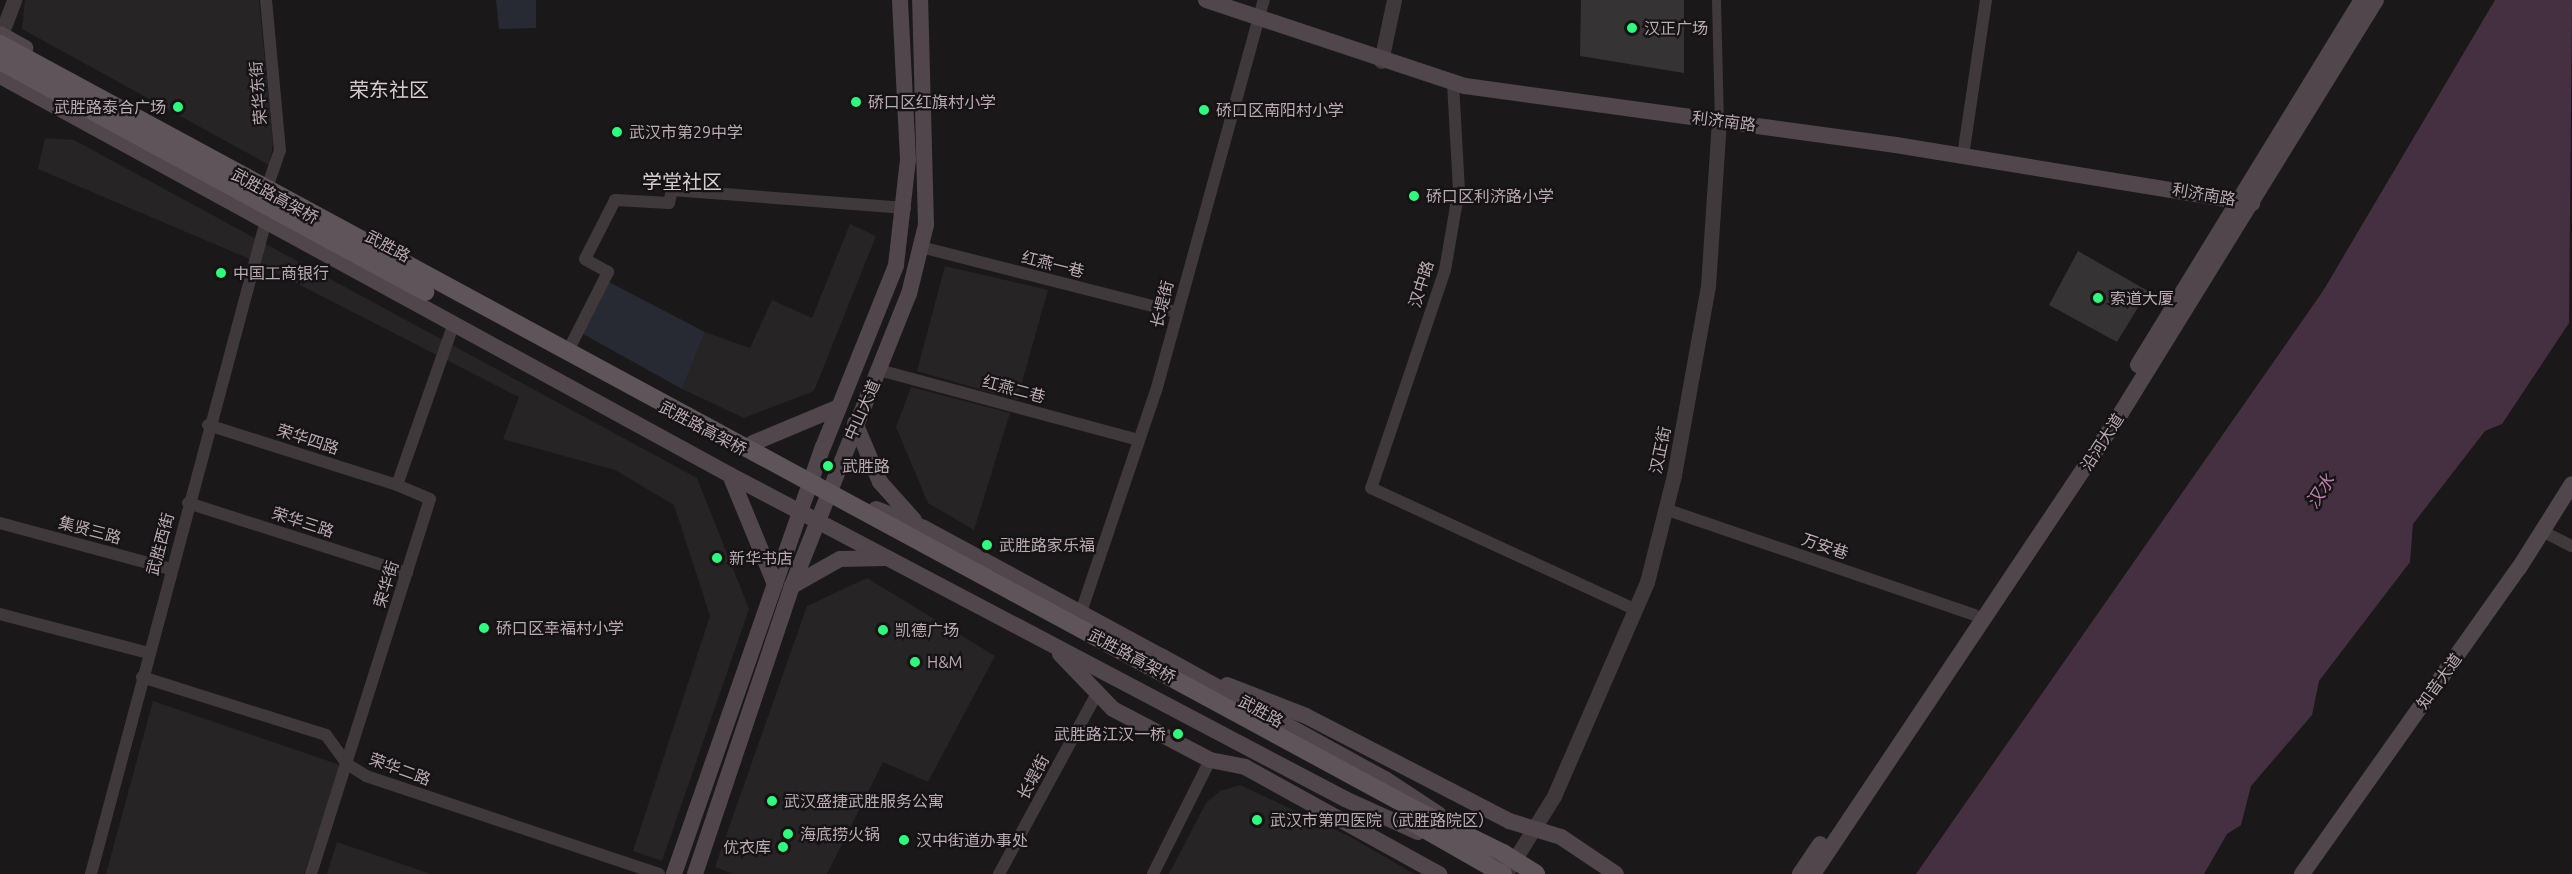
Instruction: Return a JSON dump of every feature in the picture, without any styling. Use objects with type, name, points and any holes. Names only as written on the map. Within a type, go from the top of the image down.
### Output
[{"type":"main road","name":"中山大道","points":[[674,874],[813,476],[896,266],[905,208],[900,0]]},
{"type":"main road","name":"中山大道","points":[[694,874],[792,586],[855,423],[909,294],[921,248],[927,170],[920,0]]},
{"type":"main road","name":"利济南路","points":[[1206,0],[1381,61],[1453,83],[1963,156],[2246,201]]},
{"type":"main road","name":"沿河大道","points":[[1813,874],[2084,470],[2246,201],[2362,0]]},
{"type":"main road","name":"沿河大道","points":[[1800,874],[1974,615],[2376,0]]},
{"type":"main road","name":"武胜路","points":[[0,37],[813,476],[924,528],[1081,612],[1385,779],[1456,838],[1501,867],[1536,874]]},
{"type":"main road","name":"武胜路高架桥","points":[[0,37],[1405,812]]},
{"type":"main road","name":"武胜路高架桥","points":[[0,61],[1405,812]]},
{"type":"main road","name":"武胜路","points":[[0,76],[453,326],[1291,771],[1456,838]]},
{"type":"main road","points":[[753,443],[839,407]]},
{"type":"main road","points":[[855,423],[880,482],[900,510],[924,528]]},
{"type":"main road","points":[[730,475],[775,584]]},
{"type":"main road","name":"知音大道","points":[[2302,874],[2544,532],[2572,484]]},
{"type":"main road","points":[[792,586],[840,559],[872,555],[893,560]]},
{"type":"main road","points":[[1041,637],[1096,695],[1210,760],[1245,767],[1291,771]]},
{"type":"main road","points":[[1207,681],[1248,690],[1296,711],[1509,821],[1561,837],[1616,874]]},
{"type":"main road","points":[[1245,767],[1439,874]]},
{"type":"main road","points":[[1405,812],[1456,838]]},
{"type":"street","points":[[0,37],[14,0]]},
{"type":"street","name":"荣华东街","points":[[266,0],[280,150],[269,182]]},
{"type":"street","name":"长堤街","points":[[1081,612],[1139,440],[1264,0]]},
{"type":"street","points":[[1381,61],[1394,0]]},
{"type":"street","name":"汉正街","points":[[1501,867],[1534,828],[1636,610],[1665,509],[1708,286],[1719,120],[1716,0]]},
{"type":"street","points":[[1963,156],[1986,0]]},
{"type":"street","name":"汉中路","points":[[1453,83],[1459,189],[1444,270],[1371,488],[1636,610]]},
{"type":"street","points":[[571,345],[608,272],[585,259],[615,200],[669,203],[672,190],[905,208]]},
{"type":"street","name":"武胜西街","points":[[91,874],[208,425],[265,224]]},
{"type":"street","name":"红燕一巷","points":[[921,248],[1176,312]]},
{"type":"street","points":[[397,485],[453,326]]},
{"type":"street","name":"红燕二巷","points":[[879,370],[1139,440]]},
{"type":"street","name":"荣华四路","points":[[208,425],[397,485]]},
{"type":"street","name":"荣华街","points":[[311,874],[430,499],[397,485]]},
{"type":"street","name":"荣华三路","points":[[188,503],[407,573]]},
{"type":"street","name":"万安巷","points":[[1665,509],[1974,615]]},
{"type":"street","name":"集贤三路","points":[[0,523],[171,568]]},
{"type":"street","points":[[2544,532],[2572,546]]},
{"type":"street","points":[[0,614],[149,653]]},
{"type":"street","name":"荣华二路","points":[[142,677],[326,735],[347,764],[366,776],[659,874]]},
{"type":"street","name":"长堤街","points":[[999,874],[1096,695]]},
{"type":"street","points":[[1153,874],[1210,760]]},
{"type":"shaded area","points":[[25,0],[259,0],[273,144],[269,165],[22,29]]},
{"type":"shaded area","points":[[496,0],[536,0],[536,28],[499,29]]},
{"type":"shaded area","points":[[45,138],[74,140],[697,478],[749,609],[662,861],[633,851],[710,616],[674,505],[615,470],[503,439],[519,397],[245,257],[38,169]]},
{"type":"shaded area","points":[[850,224],[876,236],[814,391],[744,418],[682,389],[705,332],[750,348],[772,300],[812,318]]},
{"type":"shaded area","points":[[945,266],[1048,290],[1017,400],[917,371]]},
{"type":"shaded area","points":[[609,282],[705,332],[682,389],[583,334]]},
{"type":"shaded area","points":[[911,387],[1010,413],[974,530],[928,503],[896,427]]},
{"type":"shaded area","points":[[867,578],[995,656],[928,782],[883,762],[827,874],[733,874],[715,867],[807,606]]},
{"type":"shaded area","points":[[153,701],[340,765],[304,874],[106,874]]},
{"type":"shaded area","name":"武汉市第四医院（武胜路院区）","points":[[1240,785],[1349,836],[1414,874],[1169,874],[1206,803],[1220,791]]},
{"type":"shaded area","points":[[337,842],[431,874],[327,874]]},
{"type":"water","name":"汉水","points":[[2495,0],[2572,0],[2569,323],[2502,424],[2485,431],[2413,524],[2410,562],[2319,681],[2312,715],[2251,786],[2241,825],[2227,834],[2204,874],[1916,874],[2323,291]]},
{"type":"building","name":"汉正广场","points":[[1581,0],[1684,0],[1684,73],[1580,56]]},
{"type":"building","name":"索道大厦","points":[[2078,251],[2148,291],[2117,342],[2049,305]]},
{"type":"place","name":"汉正广场","points":[[1632,28]]},
{"type":"place","name":"硚口区红旗村小学","points":[[856,102]]},
{"type":"place","name":"武胜路泰合广场","points":[[178,107]]},
{"type":"place","name":"硚口区南阳村小学","points":[[1204,110]]},
{"type":"place","name":"武汉市第29中学","points":[[617,132]]},
{"type":"place","name":"硚口区利济路小学","points":[[1414,196]]},
{"type":"place","name":"中国工商银行","points":[[221,273]]},
{"type":"place","name":"索道大厦","points":[[2098,298]]},
{"type":"place","name":"武胜路","points":[[828,466]]},
{"type":"place","name":"武胜路家乐福","points":[[987,545]]},
{"type":"place","name":"新华书店","points":[[717,558]]},
{"type":"place","name":"硚口区幸福村小学","points":[[484,628]]},
{"type":"place","name":"凯德广场","points":[[883,630]]},
{"type":"place","name":"H&M","points":[[915,662]]},
{"type":"place","name":"武胜路江汉一桥","points":[[1178,734]]},
{"type":"place","name":"武汉盛捷武胜服务公寓","points":[[772,801]]},
{"type":"place","name":"武汉市第四医院（武胜路院区）","points":[[1257,820]]},
{"type":"place","name":"海底捞火锅","points":[[788,834]]},
{"type":"place","name":"汉中街道办事处","points":[[904,840]]},
{"type":"place","name":"优衣库","points":[[783,847]]},
{"type":"district","name":"荣东社区","points":[[389,89]]},
{"type":"district","name":"学堂社区","points":[[682,181]]}]
